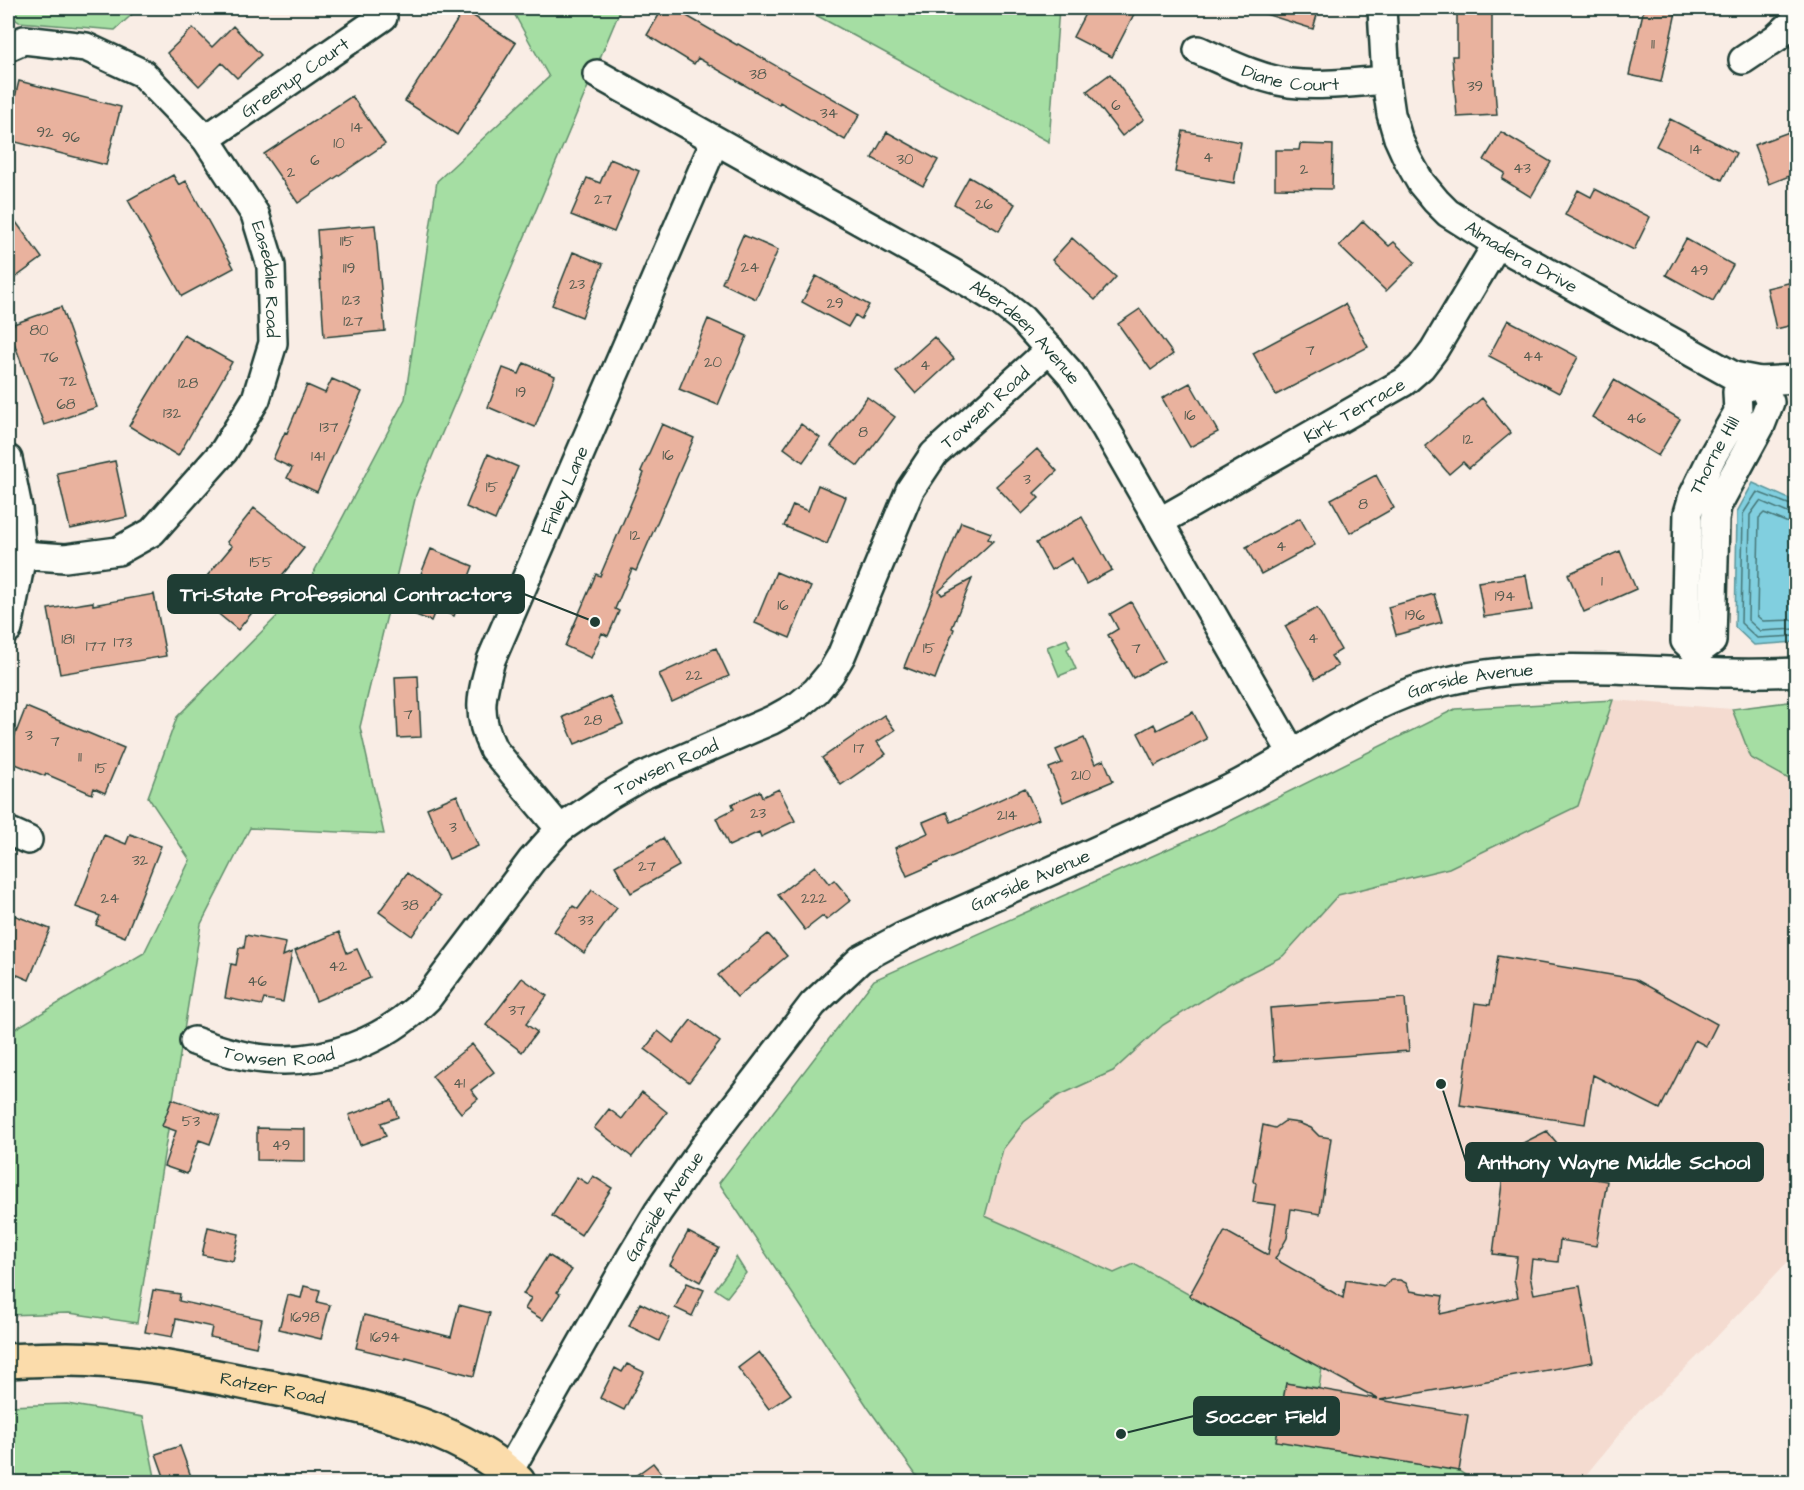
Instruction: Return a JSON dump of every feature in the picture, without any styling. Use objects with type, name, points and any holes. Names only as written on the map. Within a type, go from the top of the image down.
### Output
[{"type":"main road","name":"Ratzer Road","points":[[8,1361],[68,1359],[160,1366],[290,1391],[410,1422],[458,1440],[485,1456],[513,1478]]},
{"type":"street","name":"Almadera Drive","points":[[1382,8],[1386,80],[1391,114],[1398,138],[1421,183],[1449,213],[1497,244],[1734,376],[1760,381],[1797,379]]},
{"type":"street","name":"Greenup Court","points":[[206,138],[383,17]]},
{"type":"street","points":[[1743,60],[1776,38],[1797,20]]},
{"type":"street","name":"Easedale Road","points":[[8,47],[24,40],[86,46],[142,74],[206,138],[255,214],[271,266],[273,343],[256,399],[224,451],[152,532],[118,551],[65,558],[22,555]]},
{"type":"street","name":"Diane Court","points":[[1198,50],[1244,71],[1288,82],[1304,84],[1386,80]]},
{"type":"street","name":"Aberdeen Avenue","points":[[597,74],[999,301],[1022,320],[1071,374],[1292,753]]},
{"type":"street","name":"Finley Lane","points":[[560,829],[493,749],[486,735],[481,696],[491,660],[715,141]]},
{"type":"street","name":"Kirk Terrace","points":[[1159,522],[1404,382],[1421,367],[1434,350],[1497,244]]},
{"type":"street","name":"Towsen Road","points":[[194,1041],[239,1055],[288,1060],[338,1052],[362,1044],[387,1031],[411,1015],[427,999],[532,860],[560,829],[608,796],[641,777],[772,720],[799,705],[816,691],[841,656],[910,490],[934,454],[1050,349]]},
{"type":"street","name":"Thorne Hill","points":[[1697,662],[1712,641],[1715,520],[1718,506],[1761,425],[1770,402],[1760,381]]},
{"type":"street","points":[[8,459],[18,508],[22,555],[8,629]]},
{"type":"street","name":"Garside Avenue","points":[[513,1478],[658,1212],[706,1144],[813,1004],[861,959],[902,936],[1221,794],[1367,711],[1407,693],[1442,682],[1533,668],[1697,662],[1797,672]]},
{"type":"shaded area","points":[[1613,700],[1732,709],[1751,758],[1796,783],[1796,1253],[1704,1350],[1658,1395],[1640,1409],[1580,1482],[921,1482],[1003,1149],[1024,1122],[1058,1096],[1113,1071],[1163,1025],[1230,983],[1283,956],[1338,895],[1449,868],[1578,806]]},
{"type":"green space","points":[[8,8],[139,8],[115,30],[19,22],[8,14]]},
{"type":"green space","points":[[511,8],[621,8],[416,495],[360,727],[384,834],[250,828],[201,924],[137,1323],[69,1313],[8,1315],[8,1033],[144,953],[190,860],[148,797],[177,717],[306,587],[405,399],[437,181],[549,77]]},
{"type":"green space","points":[[803,8],[1059,8],[1049,142]]},
{"type":"green space","points":[[1067,639],[1070,647],[1067,649],[1076,669],[1059,676],[1047,647]]},
{"type":"green space","points":[[1613,700],[1578,806],[1449,868],[1338,895],[1283,956],[1230,983],[1163,1025],[1113,1071],[1058,1096],[1024,1122],[1003,1149],[985,1216],[1114,1273],[1134,1264],[1302,1357],[1323,1361],[1319,1388],[1286,1383],[1277,1441],[1459,1471],[1475,1482],[921,1482],[869,1409],[719,1183],[874,980],[1224,824],[1455,709]]},
{"type":"green space","points":[[1796,701],[1796,783],[1751,758],[1732,709]]},
{"type":"green space","points":[[736,1257],[746,1273],[727,1297],[715,1289]]},
{"type":"green space","points":[[67,1404],[143,1417],[156,1482],[8,1482],[8,1406]]},
{"type":"water","points":[[1753,483],[1796,502],[1796,642],[1754,645],[1735,627],[1737,512]]},
{"type":"building","points":[[663,8],[673,8],[860,114],[845,140],[698,58],[694,64],[647,35]]},
{"type":"building","points":[[1088,8],[1126,8],[1135,12],[1112,57],[1073,37]]},
{"type":"building","points":[[1257,8],[1319,8],[1313,29],[1256,11]]},
{"type":"building","points":[[1457,8],[1492,8],[1492,53],[1497,115],[1457,117],[1452,56],[1457,56]]},
{"type":"building","points":[[1644,8],[1676,12],[1661,82],[1629,75]]},
{"type":"building","points":[[464,10],[516,43],[457,135],[405,101]]},
{"type":"building","points":[[233,26],[261,55],[237,78],[222,63],[199,86],[167,53],[193,28],[212,47]]},
{"type":"building","points":[[1110,74],[1144,119],[1122,136],[1087,91]]},
{"type":"building","points":[[19,81],[121,107],[106,165],[8,140],[8,125]]},
{"type":"building","points":[[352,96],[385,144],[298,203],[264,154]]},
{"type":"building","points":[[1670,119],[1736,153],[1722,180],[1656,146]]},
{"type":"building","points":[[1797,129],[1797,173],[1769,184],[1754,145]]},
{"type":"building","points":[[1183,131],[1241,142],[1234,183],[1175,172]]},
{"type":"building","points":[[887,132],[938,160],[923,186],[872,158]]},
{"type":"building","points":[[1501,132],[1551,162],[1531,197],[1502,179],[1505,173],[1484,160]]},
{"type":"building","points":[[1300,144],[1333,145],[1332,189],[1275,188],[1275,150],[1299,150]]},
{"type":"building","points":[[610,159],[639,171],[614,232],[571,215],[587,178],[600,183]]},
{"type":"building","points":[[173,175],[179,185],[186,181],[234,268],[182,296],[128,200]]},
{"type":"building","points":[[969,177],[1015,204],[999,231],[954,204]]},
{"type":"building","points":[[1595,189],[1650,217],[1634,250],[1565,215],[1578,190],[1591,197]]},
{"type":"building","points":[[8,211],[42,258],[8,283]]},
{"type":"building","points":[[1363,221],[1389,246],[1394,242],[1415,262],[1386,291],[1339,246]]},
{"type":"building","points":[[375,225],[385,331],[324,337],[317,230]]},
{"type":"building","points":[[743,235],[778,250],[756,299],[722,283]]},
{"type":"building","points":[[1072,238],[1116,277],[1095,300],[1052,260]]},
{"type":"building","points":[[1686,239],[1733,265],[1713,301],[1666,275]]},
{"type":"building","points":[[573,252],[603,264],[582,317],[552,305]]},
{"type":"building","points":[[816,276],[869,305],[861,319],[855,315],[848,327],[802,302]]},
{"type":"building","points":[[1797,281],[1797,324],[1776,329],[1767,288]]},
{"type":"building","points":[[1345,304],[1368,347],[1276,395],[1253,353]]},
{"type":"building","points":[[61,307],[97,407],[44,425],[8,326]]},
{"type":"building","points":[[1140,309],[1173,354],[1151,370],[1118,324]]},
{"type":"building","points":[[708,319],[747,336],[718,405],[679,389]]},
{"type":"building","points":[[1508,320],[1578,357],[1559,393],[1489,356]]},
{"type":"building","points":[[184,335],[232,362],[178,456],[129,426]]},
{"type":"building","points":[[934,337],[954,359],[916,394],[896,371]]},
{"type":"building","points":[[524,363],[555,376],[535,427],[488,407],[503,368],[519,374]]},
{"type":"building","points":[[332,379],[362,392],[317,492],[287,478],[292,468],[273,459],[285,432],[287,433],[307,385],[325,393]]},
{"type":"building","points":[[1614,380],[1680,419],[1658,456],[1592,417]]},
{"type":"building","points":[[1190,383],[1218,432],[1190,447],[1162,398]]},
{"type":"building","points":[[867,397],[895,417],[858,466],[831,446]]},
{"type":"building","points":[[1482,398],[1511,433],[1469,468],[1463,462],[1449,474],[1425,446]]},
{"type":"building","points":[[662,424],[694,438],[636,571],[632,569],[615,609],[619,611],[608,636],[602,633],[591,658],[565,646],[596,574],[600,576],[644,473],[641,471]]},
{"type":"building","points":[[801,424],[820,438],[803,462],[784,448]]},
{"type":"building","points":[[1037,449],[1057,471],[1034,493],[1039,498],[1022,514],[996,486]]},
{"type":"building","points":[[488,454],[518,467],[495,520],[466,507]]},
{"type":"building","points":[[115,461],[127,517],[70,529],[57,473]]},
{"type":"building","points":[[1376,475],[1394,508],[1350,533],[1331,499]]},
{"type":"building","points":[[818,485],[846,497],[827,544],[784,526],[793,505],[808,511]]},
{"type":"building","points":[[254,508],[304,548],[238,630],[193,593],[232,546],[227,542]]},
{"type":"building","points":[[1082,517],[1112,570],[1086,584],[1072,558],[1051,570],[1036,543]]},
{"type":"building","points":[[1300,518],[1315,545],[1261,574],[1246,547]]},
{"type":"building","points":[[961,522],[991,533],[988,539],[993,541],[939,591],[942,595],[972,579],[935,679],[904,667]]},
{"type":"building","points":[[431,549],[473,566],[454,616],[436,609],[431,621],[406,611]]},
{"type":"building","points":[[1620,551],[1636,589],[1584,612],[1568,574]]},
{"type":"building","points":[[776,572],[811,587],[790,638],[755,623]]},
{"type":"building","points":[[1526,575],[1532,610],[1484,617],[1478,582]]},
{"type":"building","points":[[154,594],[166,656],[60,674],[48,609],[93,602],[93,605]]},
{"type":"building","points":[[1434,594],[1442,622],[1396,635],[1388,607]]},
{"type":"building","points":[[1131,602],[1164,661],[1133,678],[1108,635],[1118,629],[1110,614]]},
{"type":"building","points":[[1317,608],[1341,650],[1331,656],[1338,666],[1315,679],[1285,626]]},
{"type":"building","points":[[716,648],[729,676],[672,702],[659,674]]},
{"type":"building","points":[[418,676],[421,737],[398,738],[395,677]]},
{"type":"building","points":[[610,696],[623,724],[575,744],[563,717]]},
{"type":"building","points":[[26,707],[124,748],[105,793],[94,788],[92,794],[8,761],[8,753]]},
{"type":"building","points":[[1193,712],[1207,739],[1155,766],[1138,733],[1154,724],[1157,730]]},
{"type":"building","points":[[884,715],[895,730],[877,742],[886,754],[841,785],[822,758]]},
{"type":"building","points":[[1084,738],[1095,764],[1104,760],[1113,781],[1063,802],[1049,768],[1062,763],[1056,750]]},
{"type":"building","points":[[1025,788],[1039,819],[907,876],[895,848],[928,833],[923,822],[947,812],[951,822]]},
{"type":"building","points":[[779,789],[795,821],[761,837],[759,832],[729,846],[716,818],[734,809],[732,804],[760,791],[762,797]]},
{"type":"building","points":[[457,795],[478,846],[449,859],[427,808]]},
{"type":"building","points":[[130,834],[161,846],[125,937],[96,925],[100,916],[76,907],[104,835],[126,844]]},
{"type":"building","points":[[663,838],[679,866],[631,893],[615,866]]},
{"type":"building","points":[[815,866],[829,884],[834,880],[851,900],[826,920],[823,916],[805,930],[778,895]]},
{"type":"building","points":[[407,873],[440,897],[412,936],[379,912]]},
{"type":"building","points":[[592,890],[617,908],[584,953],[554,931],[573,906],[578,909]]},
{"type":"building","points":[[11,914],[50,929],[29,980],[8,971],[8,922]]},
{"type":"building","points":[[339,932],[347,953],[357,949],[370,978],[316,1001],[295,951]]},
{"type":"building","points":[[768,934],[787,956],[737,997],[718,975]]},
{"type":"building","points":[[246,935],[286,943],[283,956],[292,952],[283,1002],[264,999],[262,1005],[225,998],[231,964],[236,965],[239,948],[244,948]]},
{"type":"building","points":[[1498,956],[1635,979],[1717,1024],[1706,1046],[1695,1040],[1660,1109],[1593,1075],[1585,1124],[1460,1105],[1475,1003],[1490,1005]]},
{"type":"building","points":[[522,978],[547,996],[526,1024],[537,1032],[522,1052],[486,1025]]},
{"type":"building","points":[[1405,998],[1409,1051],[1274,1061],[1270,1008]]},
{"type":"building","points":[[691,1020],[720,1042],[689,1082],[645,1049],[658,1031],[673,1043]]},
{"type":"building","points":[[472,1044],[494,1072],[471,1090],[478,1099],[461,1113],[432,1076]]},
{"type":"building","points":[[642,1092],[667,1112],[632,1157],[594,1128],[609,1109],[622,1119]]},
{"type":"building","points":[[172,1099],[220,1116],[210,1144],[199,1140],[187,1174],[164,1166],[176,1131],[162,1126]]},
{"type":"building","points":[[392,1100],[398,1117],[381,1123],[386,1136],[360,1145],[349,1115]]},
{"type":"building","points":[[1285,1121],[1299,1123],[1311,1128],[1319,1136],[1331,1138],[1320,1214],[1291,1209],[1287,1238],[1275,1259],[1343,1298],[1346,1280],[1384,1287],[1391,1280],[1400,1280],[1406,1283],[1410,1291],[1443,1296],[1440,1314],[1518,1297],[1514,1279],[1517,1257],[1493,1254],[1505,1160],[1517,1162],[1519,1145],[1547,1131],[1566,1154],[1574,1155],[1571,1175],[1607,1181],[1596,1246],[1560,1240],[1558,1262],[1532,1259],[1530,1276],[1534,1294],[1580,1286],[1593,1362],[1380,1400],[1468,1415],[1459,1471],[1276,1441],[1286,1383],[1378,1399],[1189,1296],[1225,1231],[1268,1255],[1276,1205],[1253,1202],[1256,1183],[1253,1181],[1263,1125],[1275,1128]]},
{"type":"building","points":[[257,1128],[305,1129],[305,1161],[257,1160]]},
{"type":"building","points":[[593,1176],[612,1188],[581,1235],[552,1216],[577,1177],[588,1184]]},
{"type":"building","points":[[208,1227],[239,1234],[233,1261],[202,1255]]},
{"type":"building","points":[[688,1232],[719,1248],[700,1282],[670,1265]]},
{"type":"building","points":[[548,1255],[572,1270],[557,1292],[560,1294],[543,1320],[525,1309],[531,1298],[523,1294]]},
{"type":"building","points":[[687,1283],[704,1290],[692,1316],[675,1308]]},
{"type":"building","points":[[304,1286],[320,1290],[317,1302],[330,1305],[321,1339],[279,1329],[288,1295],[301,1298]]},
{"type":"building","points":[[153,1290],[180,1294],[179,1301],[262,1319],[256,1347],[210,1337],[212,1327],[176,1319],[172,1337],[145,1332]]},
{"type":"building","points":[[640,1303],[670,1318],[659,1341],[629,1326]]},
{"type":"building","points":[[459,1305],[490,1313],[474,1376],[406,1358],[406,1360],[356,1348],[364,1315],[451,1337]]},
{"type":"building","points":[[759,1352],[791,1394],[769,1409],[738,1368]]},
{"type":"building","points":[[627,1364],[644,1372],[624,1410],[600,1398],[615,1368],[622,1372]]},
{"type":"building","points":[[180,1446],[193,1482],[166,1482],[156,1454]]},
{"type":"building","points":[[653,1463],[668,1482],[627,1482]]},
{"type":"place","name":"Tri-State Professional Contractors","points":[[595,622]]},
{"type":"place","name":"Anthony Wayne Middle School","points":[[1441,1084]]},
{"type":"place","name":"Soccer Field","points":[[1121,1434]]}]
